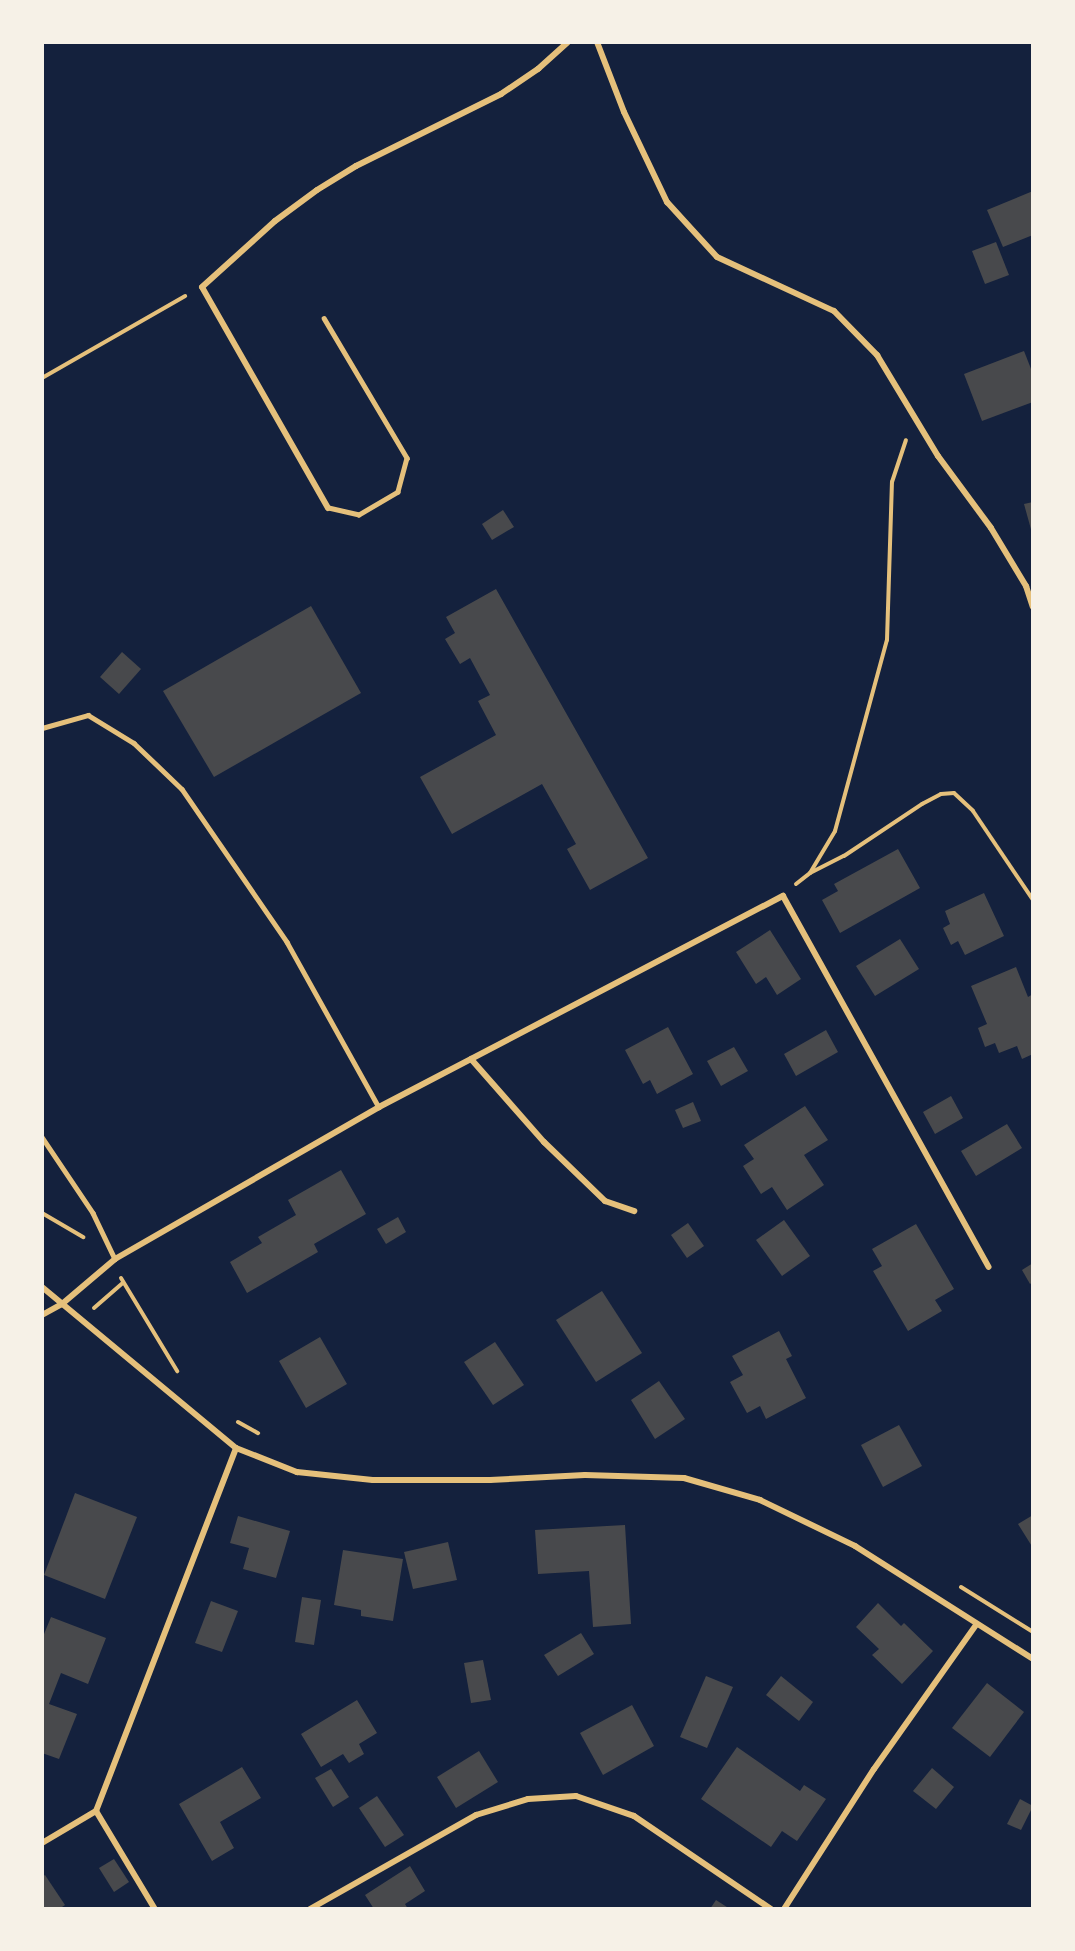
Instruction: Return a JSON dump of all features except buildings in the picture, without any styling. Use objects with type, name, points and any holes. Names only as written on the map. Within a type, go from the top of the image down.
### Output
[{"type":"street","points":[[328,508],[202,287],[275,221],[317,190],[356,166],[501,94],[538,69],[568,42]]},
{"type":"street","points":[[597,42],[624,112],[667,202],[717,256],[834,311],[877,355],[938,456],[991,528],[1026,586],[1033,607]]},
{"type":"street","points":[[42,1315],[62,1304],[115,1259],[379,1107],[783,896],[989,1267]]},
{"type":"street","points":[[471,1059],[544,1142],[605,1201],[634,1211]]},
{"type":"street","points":[[42,1287],[236,1448],[297,1473],[373,1480],[490,1480],[585,1475],[684,1478],[760,1500],[855,1546],[976,1625],[1033,1659]]},
{"type":"street","points":[[42,1844],[96,1811],[236,1448]]},
{"type":"street","points":[[784,1909],[874,1768],[976,1625]]},
{"type":"street","points":[[310,1909],[476,1815],[528,1799],[576,1796],[634,1816],[771,1909]]},
{"type":"street","points":[[96,1811],[155,1909]]},
{"type":"lane","points":[[324,318],[407,458],[398,492],[359,515],[328,508]]},
{"type":"lane","points":[[42,728],[88,716],[134,743],[182,789],[287,942],[354,1058],[379,1107]]},
{"type":"lane","points":[[42,1137],[93,1213],[115,1259]]},
{"type":"path","points":[[42,378],[202,287]]},
{"type":"path","points":[[810,873],[835,831],[887,640],[892,482],[914,417]]},
{"type":"path","points":[[783,896],[810,873],[844,856],[922,804],[941,794],[954,794],[973,811],[1033,900]]},
{"type":"path","points":[[42,1213],[72,1229],[115,1259]]}]
